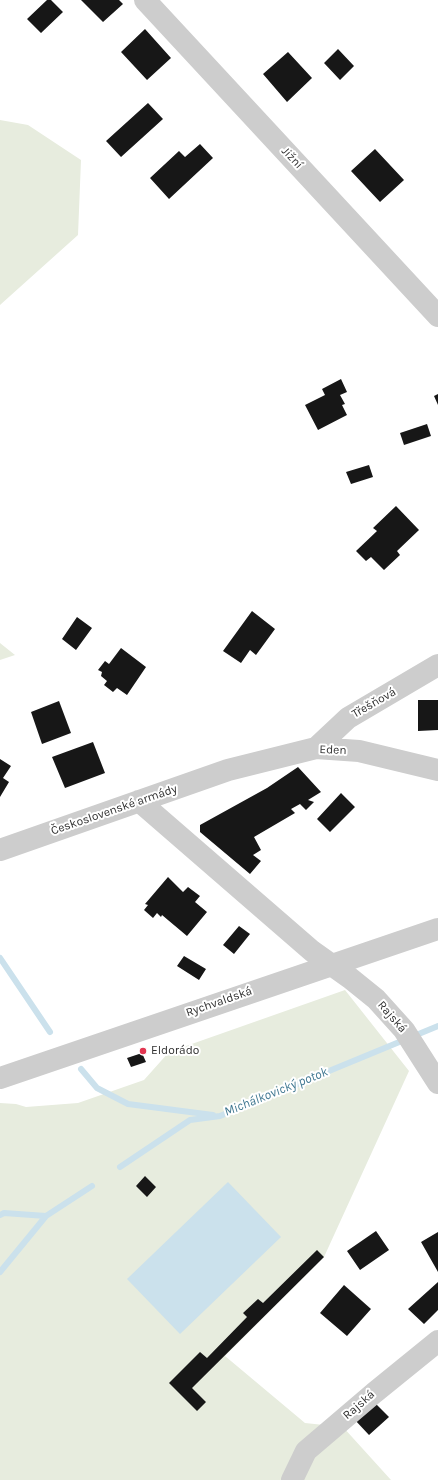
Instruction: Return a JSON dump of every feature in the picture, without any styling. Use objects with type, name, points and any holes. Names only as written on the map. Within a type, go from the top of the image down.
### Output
[{"type":"street","name":"Jižní","points":[[145,0],[438,316]]},
{"type":"street","name":"Třešňová","points":[[316,748],[348,718],[438,665]]},
{"type":"street","name":"Eden","points":[[228,770],[316,748],[359,751],[438,770]]},
{"type":"street","name":"Československé armády","points":[[0,850],[228,770]]},
{"type":"street","name":"Rajská","points":[[139,801],[312,951],[376,999],[409,1037],[438,1083]]},
{"type":"street","name":"Rychvaldská","points":[[0,1078],[438,929]]},
{"type":"street","name":"Rajská","points":[[292,1480],[306,1451],[438,1341]]},
{"type":"shaded area","points":[[0,120],[28,125],[81,160],[78,235],[0,305]]},
{"type":"shaded area","points":[[0,643],[15,655],[0,660]]},
{"type":"shaded area","points":[[345,990],[409,1071],[324,1257],[225,1356],[305,1423],[343,1427],[391,1480],[0,1480],[0,1103],[16,1104],[26,1107],[78,1103],[144,1080],[169,1052]]},
{"type":"water","points":[[228,1182],[281,1237],[180,1334],[127,1279]]},
{"type":"building","points":[[47,0],[51,0],[63,12],[41,33],[27,19]]},
{"type":"building","points":[[81,0],[119,0],[123,4],[103,22]]},
{"type":"building","points":[[145,29],[171,58],[147,80],[121,52]]},
{"type":"building","points":[[338,49],[354,66],[340,80],[324,63]]},
{"type":"building","points":[[288,52],[312,78],[287,102],[263,74]]},
{"type":"building","points":[[148,103],[163,119],[121,157],[106,141]]},
{"type":"building","points":[[200,144],[213,158],[169,199],[150,178],[179,151],[185,157]]},
{"type":"building","points":[[375,149],[404,180],[380,202],[351,171]]},
{"type":"building","points":[[341,379],[347,392],[340,395],[345,404],[342,405],[347,415],[318,430],[305,405],[325,395],[322,389]]},
{"type":"building","points":[[438,394],[438,405],[434,396]]},
{"type":"building","points":[[427,424],[431,436],[404,445],[400,433]]},
{"type":"building","points":[[369,465],[373,477],[351,484],[346,472]]},
{"type":"building","points":[[396,506],[419,530],[397,551],[400,555],[384,570],[371,557],[366,561],[356,551],[377,531],[373,528]]},
{"type":"building","points":[[252,611],[275,629],[256,655],[250,650],[241,663],[223,651]]},
{"type":"building","points":[[77,617],[92,628],[76,650],[62,639]]},
{"type":"building","points":[[121,648],[146,667],[127,695],[117,688],[113,692],[104,685],[107,681],[101,676],[102,672],[98,670],[105,661],[109,664]]},
{"type":"building","points":[[418,700],[438,700],[438,730],[418,731]]},
{"type":"building","points":[[59,701],[71,733],[42,744],[31,712]]},
{"type":"building","points":[[93,742],[105,773],[65,788],[52,757]]},
{"type":"building","points":[[0,759],[11,766],[3,778],[9,782],[0,797]]},
{"type":"building","points":[[298,767],[321,792],[308,800],[314,802],[306,810],[300,804],[291,809],[295,813],[254,837],[261,850],[253,855],[261,861],[250,874],[200,832],[200,825],[267,788]]},
{"type":"building","points":[[341,793],[355,807],[330,832],[317,819]]},
{"type":"building","points":[[168,877],[183,892],[188,887],[200,896],[195,902],[207,912],[187,936],[162,915],[161,917],[157,913],[153,918],[144,910],[148,905],[145,904]]},
{"type":"building","points":[[239,926],[250,934],[234,954],[223,945]]},
{"type":"building","points":[[184,956],[206,969],[199,980],[177,966]]},
{"type":"building","points":[[142,1053],[146,1062],[131,1067],[127,1058]]},
{"type":"building","points":[[145,1176],[156,1187],[147,1197],[136,1186]]},
{"type":"building","points":[[376,1231],[389,1250],[360,1270],[347,1251]]},
{"type":"building","points":[[438,1232],[438,1272],[421,1242]]},
{"type":"building","points":[[317,1250],[324,1257],[192,1388],[206,1402],[197,1411],[169,1383],[200,1352],[207,1358],[247,1317],[243,1313],[258,1299],[263,1303]]},
{"type":"building","points":[[438,1282],[438,1310],[424,1324],[408,1309]]},
{"type":"building","points":[[344,1285],[371,1309],[347,1336],[320,1313]]},
{"type":"building","points":[[373,1401],[389,1417],[369,1435],[354,1419]]},
{"type":"waterway","points":[[0,958],[50,1032]]},
{"type":"waterway","name":"Michálkovický potok","points":[[120,1167],[190,1120],[220,1116],[438,1026]]},
{"type":"waterway","points":[[81,1069],[97,1088],[128,1104],[213,1115]]},
{"type":"waterway","points":[[0,1272],[46,1216],[92,1186]]},
{"type":"waterway","name":"Michálkovický potok","points":[[0,1215],[4,1213],[46,1216]]},
{"type":"place","name":"Eldorádo","points":[[143,1051]]}]
